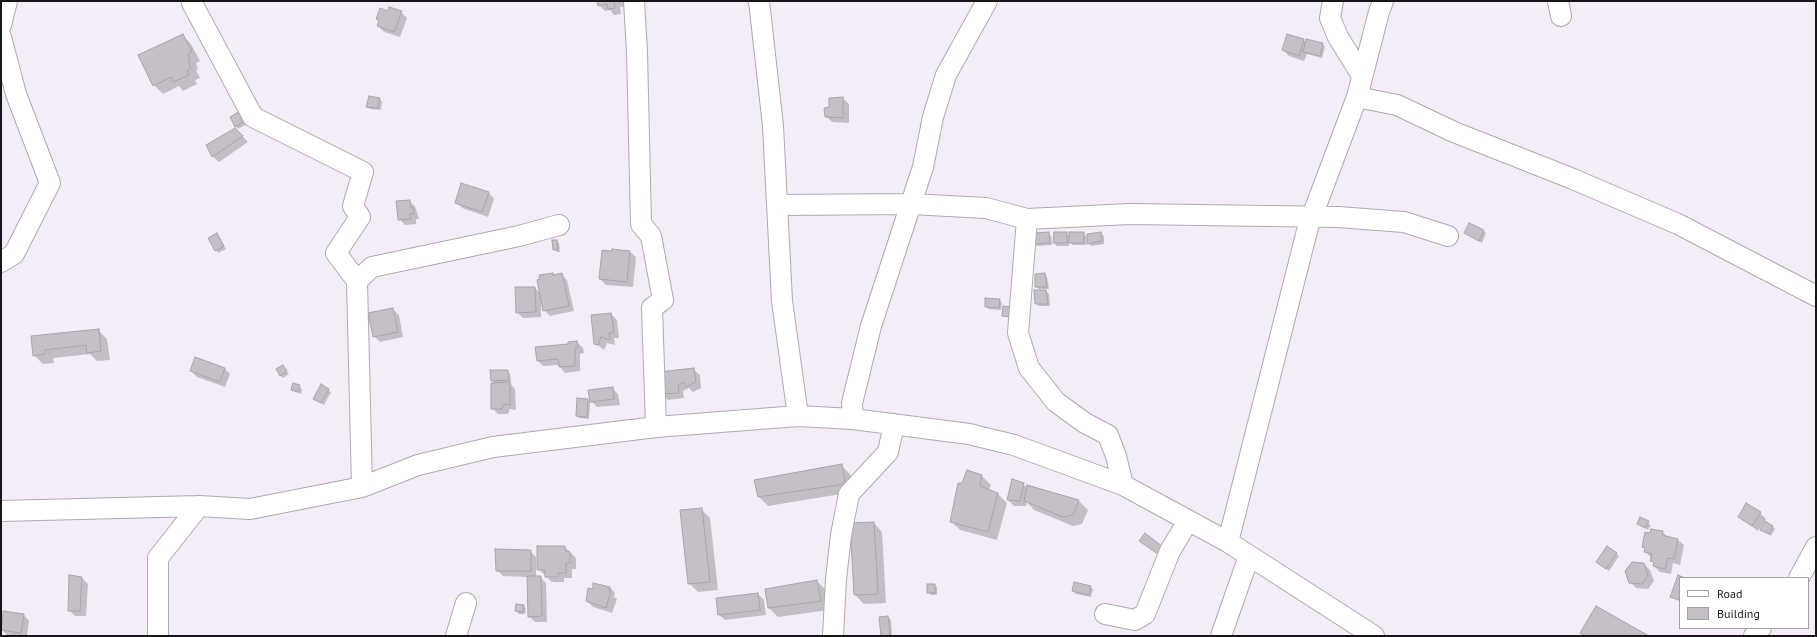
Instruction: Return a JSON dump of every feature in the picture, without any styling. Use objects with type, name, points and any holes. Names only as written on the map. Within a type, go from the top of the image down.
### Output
[{"type":"street","points":[[1,25],[7,1]]},
{"type":"street","points":[[634,1],[637,52],[641,224],[651,236],[662,300],[652,308],[656,427]]},
{"type":"street","points":[[759,1],[774,126],[782,302],[798,416]]},
{"type":"street","points":[[853,419],[852,403],[871,326],[923,167],[933,117],[946,75],[987,1]]},
{"type":"street","points":[[1333,1],[1330,18],[1338,37],[1362,76]]},
{"type":"street","points":[[1228,542],[1312,217],[1357,97],[1378,12],[1383,1]]},
{"type":"street","points":[[191,2],[253,117],[363,172],[353,206],[360,217],[336,253],[357,281],[362,487]]},
{"type":"street","points":[[1,37],[16,94],[50,183],[14,254],[1,262]]},
{"type":"street","points":[[1357,97],[1397,105],[1454,132],[1573,179],[1678,224],[1816,296]]},
{"type":"street","points":[[778,205],[911,204],[986,208],[1027,219],[1130,214],[1312,217],[1404,222],[1448,236]]},
{"type":"street","points":[[1027,219],[1018,332],[1029,368],[1056,402],[1084,423],[1108,435],[1116,456],[1123,485]]},
{"type":"street","points":[[357,281],[372,267],[519,236],[558,225]]},
{"type":"street","points":[[1,511],[199,506],[250,509],[362,487],[418,465],[492,447],[656,427],[798,416],[853,419],[969,434],[1014,445],[1123,485],[1188,522],[1228,542],[1374,636]]},
{"type":"street","points":[[833,636],[839,550],[849,494],[888,452],[894,424]]},
{"type":"street","points":[[158,636],[158,558],[199,506]]},
{"type":"street","points":[[1105,614],[1135,620],[1145,614],[1170,551],[1188,522]]},
{"type":"street","points":[[1800,577],[1816,547]]},
{"type":"street","points":[[1221,636],[1249,556]]},
{"type":"street","points":[[456,636],[466,603]]},
{"type":"building","points":[[597,1],[614,1],[615,8],[608,9],[607,4],[598,6]]},
{"type":"building","points":[[389,7],[402,11],[394,32],[377,26],[379,20],[376,19],[380,8],[388,11]]},
{"type":"building","points":[[183,34],[192,52],[188,54],[190,60],[188,61],[191,69],[187,71],[189,75],[173,82],[171,77],[153,86],[138,55]]},
{"type":"building","points":[[1287,34],[1304,39],[1299,56],[1282,50]]},
{"type":"building","points":[[1306,39],[1323,43],[1320,56],[1303,52]]},
{"type":"building","points":[[369,96],[380,98],[378,108],[366,107]]},
{"type":"building","points":[[843,97],[843,118],[825,117],[824,108],[829,107],[829,98]]},
{"type":"building","points":[[242,110],[247,120],[235,127],[230,117]]},
{"type":"building","points":[[235,128],[243,136],[212,157],[206,145]]},
{"type":"building","points":[[461,183],[489,192],[482,212],[455,203]]},
{"type":"building","points":[[410,200],[411,208],[413,207],[414,214],[410,214],[411,219],[398,220],[396,201]]},
{"type":"building","points":[[1469,223],[1484,230],[1479,241],[1464,233]]},
{"type":"building","points":[[1049,232],[1050,243],[1034,244],[1034,233]]},
{"type":"building","points":[[1054,232],[1067,232],[1067,243],[1053,243]]},
{"type":"building","points":[[1069,232],[1084,232],[1084,243],[1069,243]]},
{"type":"building","points":[[1101,232],[1102,241],[1087,244],[1087,234]]},
{"type":"building","points":[[217,233],[224,246],[215,251],[208,238]]},
{"type":"building","points":[[552,240],[557,240],[558,249],[553,250]]},
{"type":"building","points":[[612,249],[630,251],[627,282],[599,279],[602,250],[612,251]]},
{"type":"building","points":[[553,273],[553,275],[562,273],[569,306],[543,311],[537,280],[540,279],[539,275]]},
{"type":"building","points":[[1045,273],[1047,287],[1035,287],[1035,274]]},
{"type":"building","points":[[515,287],[535,287],[536,312],[516,313]]},
{"type":"building","points":[[1034,290],[1046,290],[1048,304],[1035,304]]},
{"type":"building","points":[[985,298],[1000,299],[999,308],[985,307]]},
{"type":"building","points":[[1003,306],[1012,307],[1011,317],[1002,316]]},
{"type":"building","points":[[393,308],[398,332],[373,337],[368,313]]},
{"type":"building","points":[[611,313],[614,332],[609,333],[610,340],[601,337],[598,345],[594,344],[591,315]]},
{"type":"building","points":[[99,329],[101,351],[87,353],[86,345],[45,350],[45,354],[33,356],[31,336]]},
{"type":"building","points":[[577,341],[578,348],[575,348],[575,366],[559,367],[558,359],[537,361],[535,347],[568,344],[568,342]]},
{"type":"building","points":[[195,357],[225,368],[220,382],[190,371]]},
{"type":"building","points":[[283,365],[287,371],[280,376],[276,369]]},
{"type":"building","points":[[694,368],[696,382],[686,387],[684,382],[678,385],[679,393],[661,394],[659,372]]},
{"type":"building","points":[[490,370],[508,370],[509,380],[491,381]]},
{"type":"building","points":[[510,382],[510,405],[504,404],[502,409],[491,409],[491,383]]},
{"type":"building","points":[[293,383],[300,385],[298,392],[291,390]]},
{"type":"building","points":[[321,384],[329,389],[321,403],[313,399]]},
{"type":"building","points":[[613,387],[614,399],[590,402],[588,390]]},
{"type":"building","points":[[577,398],[588,399],[587,417],[576,416]]},
{"type":"building","points":[[842,464],[845,484],[758,497],[754,480]]},
{"type":"building","points":[[967,470],[982,475],[980,486],[998,493],[988,532],[950,522],[958,483],[962,483]]},
{"type":"building","points":[[1012,479],[1024,483],[1020,501],[1007,500]]},
{"type":"building","points":[[1027,485],[1079,500],[1073,515],[1063,517],[1024,501]]},
{"type":"building","points":[[1746,503],[1761,512],[1752,526],[1738,517]]},
{"type":"building","points":[[702,508],[710,582],[688,584],[680,510]]},
{"type":"building","points":[[1640,517],[1649,521],[1645,528],[1637,524]]},
{"type":"building","points":[[1765,521],[1773,526],[1769,534],[1760,530]]},
{"type":"building","points":[[874,522],[878,594],[854,595],[850,523]]},
{"type":"building","points":[[1651,529],[1663,531],[1662,535],[1678,539],[1674,559],[1668,558],[1665,569],[1653,566],[1654,562],[1650,561],[1652,554],[1644,552],[1645,548],[1642,547],[1645,532],[1650,533]]},
{"type":"building","points":[[1145,533],[1163,547],[1158,554],[1139,541]]},
{"type":"building","points":[[537,546],[565,546],[565,551],[570,552],[570,563],[566,563],[566,573],[558,573],[558,577],[545,577],[545,570],[537,570]]},
{"type":"building","points":[[1607,546],[1617,553],[1606,569],[1596,562]]},
{"type":"building","points":[[495,549],[531,550],[531,571],[496,571]]},
{"type":"building","points":[[1632,562],[1644,563],[1648,575],[1642,584],[1629,583],[1625,571]]},
{"type":"building","points":[[69,575],[82,577],[80,611],[68,611]]},
{"type":"building","points":[[1678,575],[1683,577],[1679,577],[1679,600],[1670,597]]},
{"type":"building","points":[[527,576],[541,576],[542,616],[528,617]]},
{"type":"building","points":[[817,580],[821,601],[768,608],[765,589]]},
{"type":"building","points":[[1074,582],[1091,586],[1089,595],[1072,591]]},
{"type":"building","points":[[593,583],[610,587],[609,591],[611,592],[606,608],[586,601],[588,588],[593,589]]},
{"type":"building","points":[[927,584],[935,584],[935,593],[927,593]]},
{"type":"building","points":[[758,593],[760,610],[718,615],[716,598]]},
{"type":"building","points":[[516,604],[524,605],[523,612],[515,611]]},
{"type":"building","points":[[1596,606],[1649,636],[1586,636],[1580,633]]},
{"type":"building","points":[[3,611],[24,614],[21,633],[1,630]]},
{"type":"building","points":[[888,616],[890,635],[881,636],[879,617]]}]
